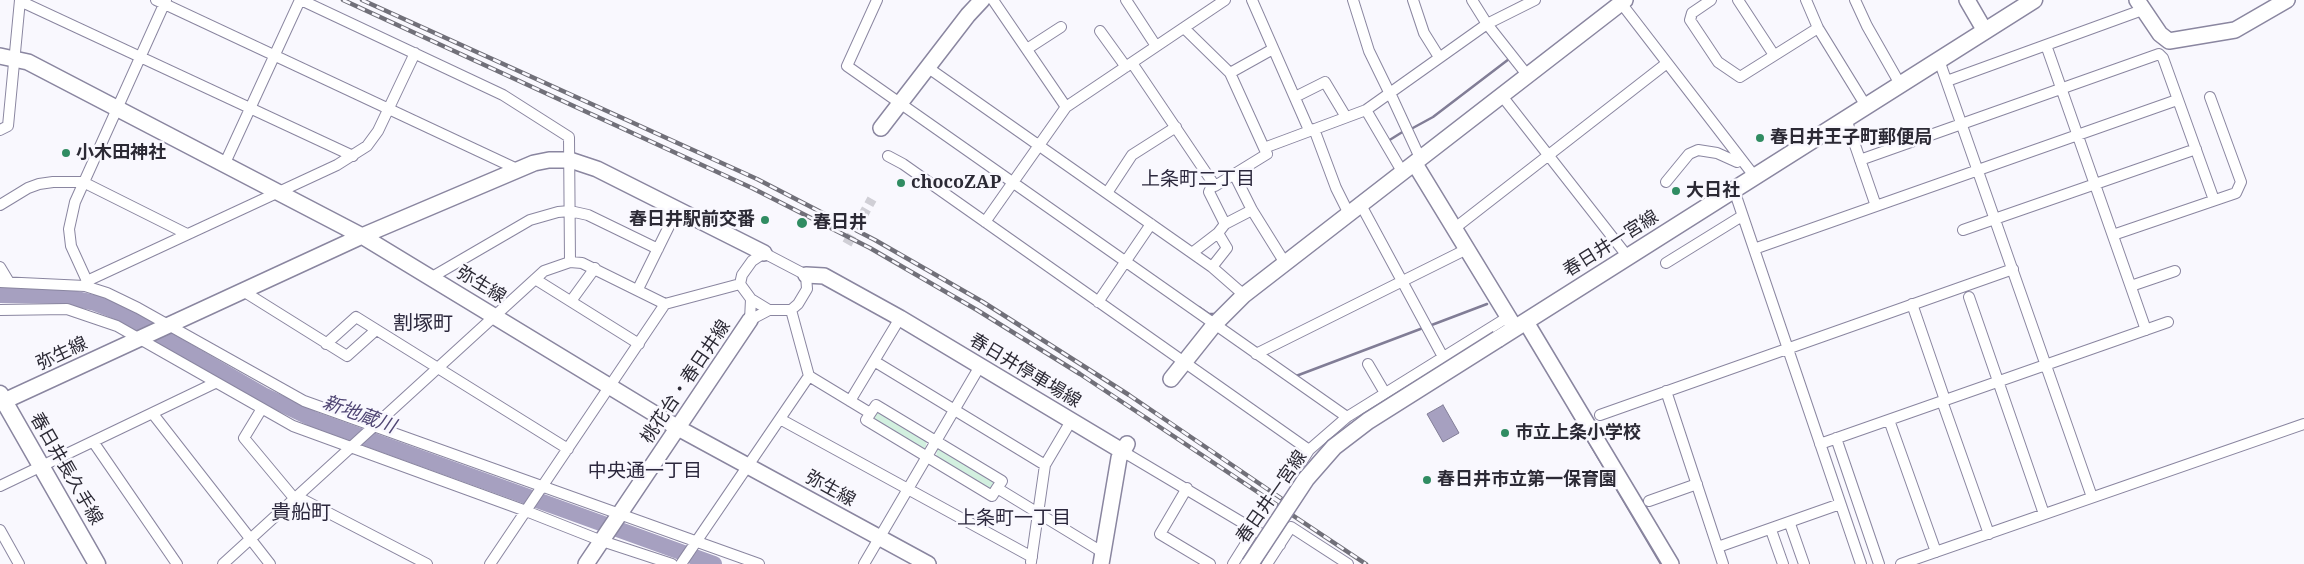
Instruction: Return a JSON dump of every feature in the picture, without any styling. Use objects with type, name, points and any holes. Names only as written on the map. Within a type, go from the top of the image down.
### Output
[{"type":"main road","name":"春日井一宮線","points":[[1250,564],[1306,479],[1338,443],[1368,421],[1498,339],[1516,322],[1628,257],[2034,0]]},
{"type":"main road","name":"春日井長久手線","points":[[1,399],[97,564]]},
{"type":"street","points":[[0,130],[8,126],[7,57],[20,0],[353,156]]},
{"type":"street","points":[[225,163],[301,0],[503,95],[569,137],[570,262]]},
{"type":"street","points":[[877,0],[847,66],[1347,417]]},
{"type":"street","points":[[881,128],[927,67],[982,0]]},
{"type":"street","points":[[993,0],[1066,107]]},
{"type":"street","points":[[1126,0],[1156,46]]},
{"type":"street","points":[[985,222],[1066,107],[1225,0]]},
{"type":"street","points":[[1252,0],[1295,97],[1312,129],[1336,188],[1355,209],[1403,282],[1443,357]]},
{"type":"street","points":[[1353,0],[1369,51],[1390,93],[1413,166]]},
{"type":"street","points":[[1413,0],[1424,33],[1440,57]]},
{"type":"street","points":[[1472,0],[1486,24],[1528,76]]},
{"type":"street","points":[[1264,148],[1366,110],[1486,24],[1535,0]]},
{"type":"street","points":[[1711,0],[1692,12],[1690,20],[1718,62],[1740,78],[1818,28]]},
{"type":"street","points":[[1738,0],[1774,55]]},
{"type":"street","points":[[1806,0],[1818,28],[1866,106]]},
{"type":"street","points":[[1855,0],[1867,26],[1900,84]]},
{"type":"street","points":[[1967,0],[1985,31]]},
{"type":"street","points":[[1947,81],[2046,45],[2141,5],[2160,34],[2169,41],[2235,30],[2287,0]]},
{"type":"street","points":[[86,283],[71,246],[70,229],[73,207],[140,56],[162,1],[517,169]]},
{"type":"street","points":[[1171,379],[1214,325],[1244,295],[1623,2],[1667,63],[1755,177]]},
{"type":"street","points":[[1027,49],[1061,27]]},
{"type":"street","points":[[1184,28],[1230,73],[1267,154],[1215,186],[1213,184]]},
{"type":"street","points":[[1100,30],[1176,127],[1213,184]]},
{"type":"street","points":[[2046,45],[2146,330]]},
{"type":"street","points":[[1230,73],[1273,48]]},
{"type":"street","points":[[86,283],[353,156],[367,146],[378,131],[415,53]]},
{"type":"street","points":[[1860,160],[2159,54],[2163,58],[2214,200]]},
{"type":"street","points":[[7,57],[28,62],[362,236],[517,169],[550,160],[570,160],[597,168],[806,275],[807,289],[798,304],[791,310],[769,310],[750,320]]},
{"type":"street","points":[[1939,60],[2092,497]]},
{"type":"street","points":[[1455,228],[1667,63]]},
{"type":"street","points":[[927,67],[1212,267],[1244,295]]},
{"type":"street","points":[[1295,97],[1325,82],[1346,118]]},
{"type":"street","points":[[1502,96],[1628,257]]},
{"type":"street","points":[[2113,235],[2236,193],[2241,182],[2210,97]]},
{"type":"street","points":[[1754,249],[2177,100]]},
{"type":"street","points":[[1366,110],[1413,166],[1455,228],[1671,564]]},
{"type":"street","points":[[1846,119],[1876,206]]},
{"type":"street","points":[[1107,193],[1132,155],[1176,127]]},
{"type":"street","points":[[1963,230],[2196,148]]},
{"type":"street","points":[[1666,182],[1689,154],[1698,150],[1717,153],[1737,162],[1741,160]]},
{"type":"street","points":[[888,156],[903,164],[1308,450]]},
{"type":"street","points":[[1234,174],[1252,210],[1285,263]]},
{"type":"street","points":[[0,205],[28,188],[39,184],[83,182],[187,234]]},
{"type":"street","points":[[1213,184],[1208,192],[1225,224]]},
{"type":"street","points":[[1734,190],[1860,564]]},
{"type":"street","points":[[638,289],[678,208]]},
{"type":"street","points":[[1192,253],[1218,233],[1225,224],[1252,210]]},
{"type":"street","points":[[432,277],[530,220],[544,215],[570,211],[596,218],[658,249]]},
{"type":"street","points":[[1666,262],[1742,216]]},
{"type":"street","points":[[1098,302],[1151,224]]},
{"type":"street","points":[[1212,267],[1227,248],[1218,233]]},
{"type":"street","name":"弥生線","points":[[1,399],[140,338],[362,236],[678,428],[928,564]]},
{"type":"street","points":[[1256,354],[1467,249]]},
{"type":"street","points":[[740,284],[742,275],[752,261],[764,253]]},
{"type":"street","points":[[223,564],[544,270],[570,262],[595,268],[665,304]]},
{"type":"street","points":[[0,267],[5,282],[86,283],[304,401],[372,428],[695,543],[760,564]]},
{"type":"street","points":[[571,301],[595,268]]},
{"type":"street","points":[[1600,414],[2013,269]]},
{"type":"street","points":[[2131,286],[2175,271]]},
{"type":"street","name":"春日井停車場線","points":[[806,275],[824,276],[900,318],[1071,421],[1125,447]]},
{"type":"street","points":[[535,279],[639,344]]},
{"type":"street","points":[[740,284],[751,298],[769,310]]},
{"type":"street","points":[[490,564],[665,304],[740,284]]},
{"type":"street","points":[[242,291],[347,356],[376,330]]},
{"type":"street","points":[[1969,297],[2044,514]]},
{"type":"street","points":[[750,320],[751,298]]},
{"type":"street","points":[[1912,304],[1989,534]]},
{"type":"street","points":[[0,310],[67,310],[117,326],[261,410],[293,426],[353,445],[528,508],[672,564]]},
{"type":"street","points":[[791,310],[810,376],[870,413]]},
{"type":"street","points":[[326,344],[356,317],[568,448]]},
{"type":"street","points":[[850,400],[900,318]]},
{"type":"street","name":"桃花台・春日井線","points":[[586,564],[750,320]]},
{"type":"street","points":[[1302,461],[1308,450],[1347,417],[1443,357],[1516,322]]},
{"type":"street","points":[[1820,444],[2168,322]]},
{"type":"street","points":[[874,361],[1045,465]]},
{"type":"street","points":[[1368,364],[1386,393]]},
{"type":"street","points":[[864,564],[980,366]]},
{"type":"street","points":[[683,562],[810,376]]},
{"type":"street","points":[[0,486],[94,443],[215,383]]},
{"type":"street","points":[[1666,391],[1723,564]]},
{"type":"street","points":[[876,405],[1002,481],[992,496],[866,420],[870,413],[876,405]]},
{"type":"street","points":[[261,410],[244,438],[295,497],[427,564]]},
{"type":"street","points":[[153,414],[270,564]]},
{"type":"street","points":[[780,419],[1031,561],[1045,465],[1071,421]]},
{"type":"street","points":[[1889,420],[1936,552]]},
{"type":"street","points":[[1901,564],[2304,424]]},
{"type":"street","points":[[1836,438],[1879,564]]},
{"type":"street","points":[[94,443],[177,564]]},
{"type":"street","points":[[997,488],[1039,514],[1102,558],[1125,447],[1187,488],[1280,545]]},
{"type":"street","points":[[1649,501],[1697,484]]},
{"type":"street","points":[[1187,488],[1160,534],[1208,563]]},
{"type":"street","points":[[1718,547],[1790,524],[1840,504]]},
{"type":"street","points":[[1790,524],[1804,564]]},
{"type":"street","points":[[1267,564],[1291,527],[1348,564]]},
{"type":"street","points":[[0,530],[20,564]]},
{"type":"street","points":[[1233,564],[1255,530]]},
{"type":"street","points":[[1771,530],[1782,564]]},
{"type":"green space","points":[[879,412],[927,441],[925,449],[921,450],[873,420],[875,413]]},
{"type":"green space","points":[[941,449],[993,481],[992,489],[988,490],[936,458],[937,450]]},
{"type":"shaded area","points":[[1443,405],[1459,433],[1443,442],[1427,414]]},
{"type":"waterway","points":[[1411,129],[1433,117],[1509,59]]},
{"type":"waterway","points":[[1388,141],[1404,131]]},
{"type":"waterway","name":"新地蔵川","points":[[0,295],[63,296],[95,303],[123,314],[263,395],[313,419],[714,564]]},
{"type":"waterway","points":[[1429,326],[1487,304]]},
{"type":"waterway","points":[[1199,307],[1209,314],[1216,314]]},
{"type":"waterway","points":[[1296,376],[1423,328]]},
{"type":"waterway","points":[[1570,410],[1661,564]]},
{"type":"tunnel","points":[[847,244],[872,199]]},
{"type":"railway","points":[[343,0],[752,188],[870,248],[977,310],[1080,374],[1366,564]]},
{"type":"railway","points":[[362,0],[757,179],[875,240],[983,302],[1129,395],[1285,501]]},
{"type":"place","name":"春日井王子町郵便局","points":[[1760,138]]},
{"type":"place","name":"小木田神社","points":[[66,153]]},
{"type":"place","name":"chocoZAP","points":[[901,183]]},
{"type":"place","name":"大日社","points":[[1676,191]]},
{"type":"place","name":"春日井駅前交番","points":[[765,220]]},
{"type":"place","name":"春日井","points":[[802,223]]},
{"type":"place","name":"市立上条小学校","points":[[1505,433]]},
{"type":"place","name":"春日井市立第一保育園","points":[[1427,480]]},
{"type":"district","name":"上条町二丁目","points":[[1198,180]]},
{"type":"district","name":"割塚町","points":[[423,324]]},
{"type":"district","name":"中央通一丁目","points":[[645,472]]},
{"type":"district","name":"貴船町","points":[[301,513]]},
{"type":"district","name":"上条町一丁目","points":[[1014,519]]}]
